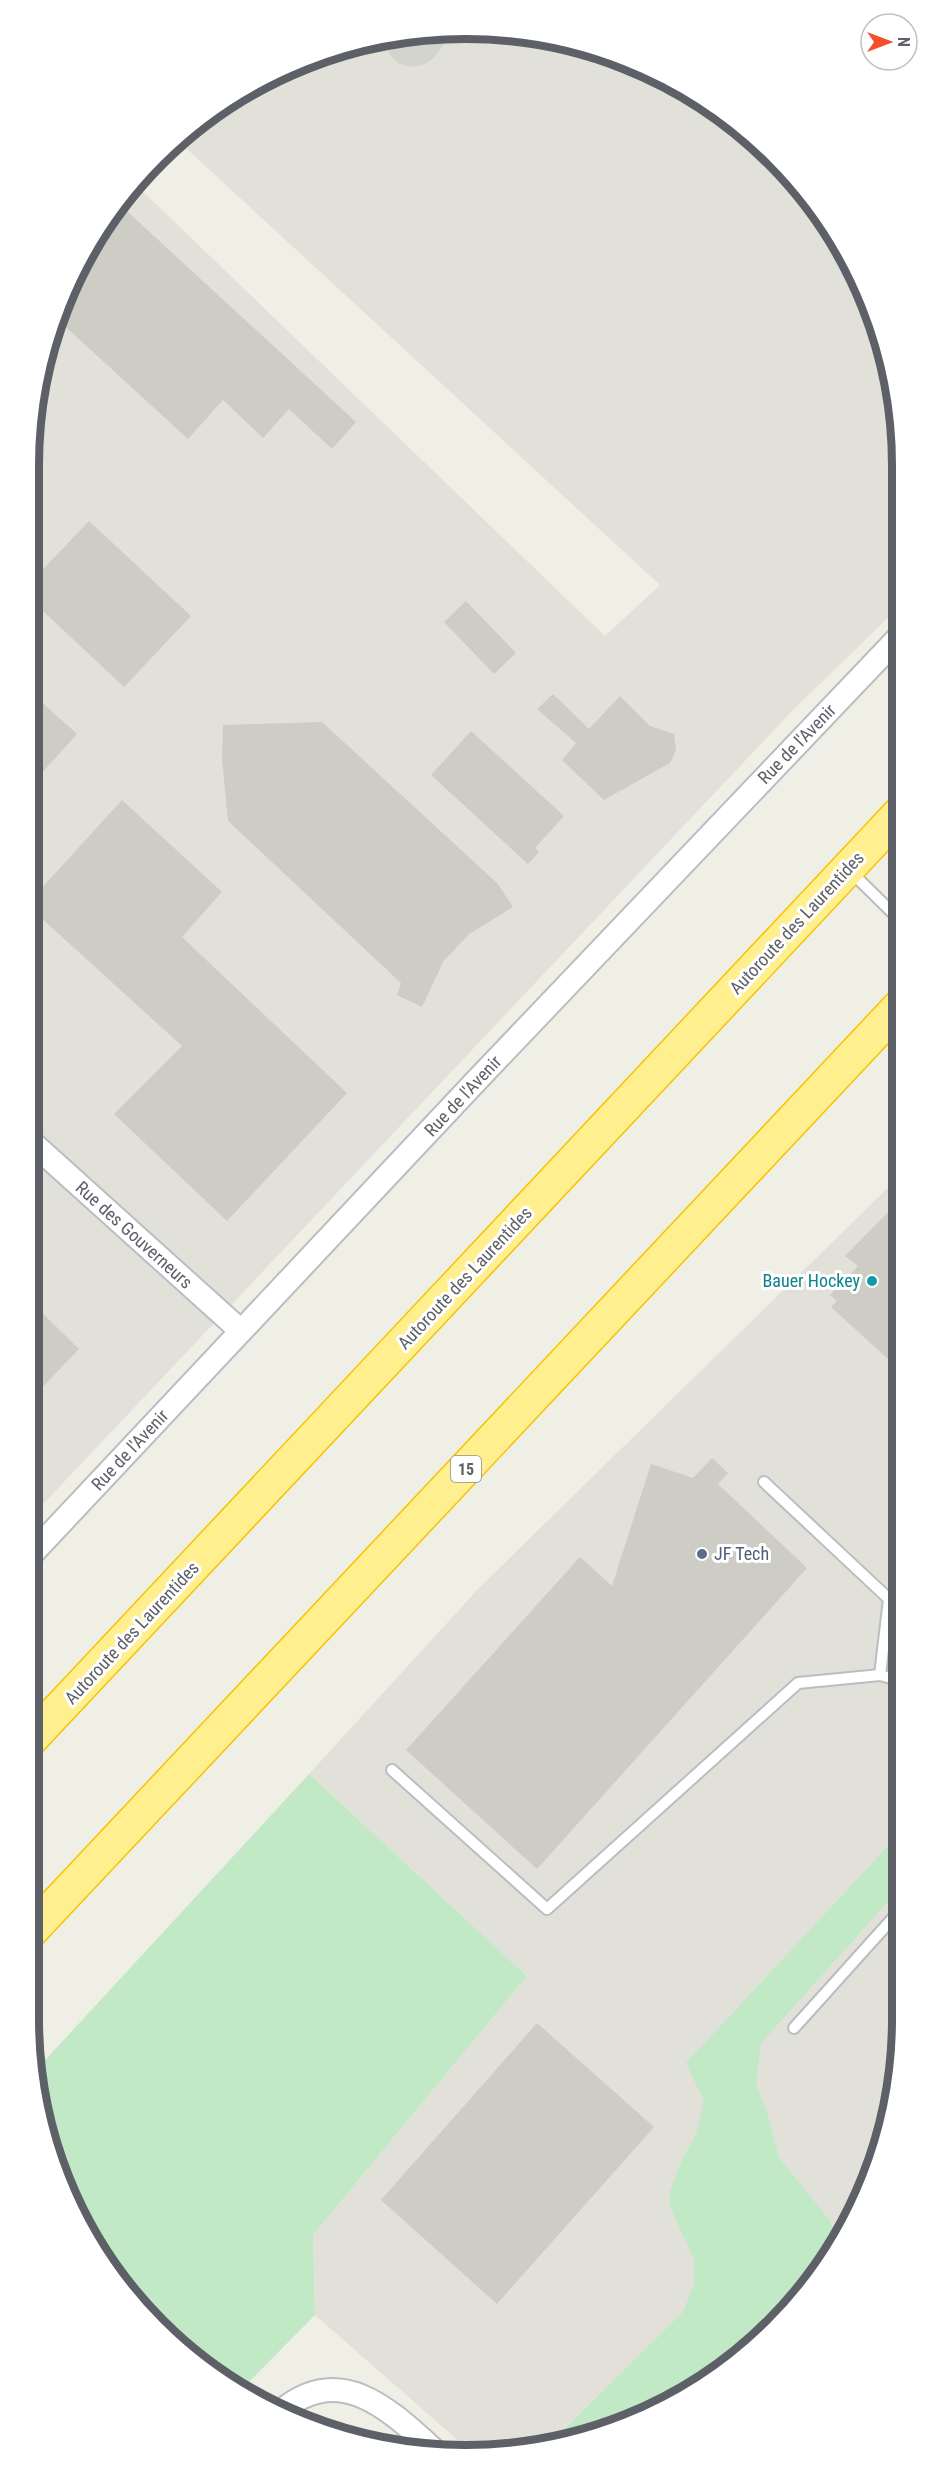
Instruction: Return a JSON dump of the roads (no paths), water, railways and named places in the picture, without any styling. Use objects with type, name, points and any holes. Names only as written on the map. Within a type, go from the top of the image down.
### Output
[{"type":"highway","name":"Autoroute des Laurentides","points":[[39,1731],[892,821]]},
{"type":"highway","name":"15","points":[[39,1922],[892,1015]]},
{"type":"street","name":"Rue de l'Avenir","points":[[39,1546],[892,644]]},
{"type":"street","name":"Rue des Gouverneurs","points":[[39,1149],[241,1331]]},
{"type":"street","points":[[288,2406],[307,2394],[318,2390],[348,2390],[385,2410],[425,2443]]},
{"type":"lane","points":[[847,869],[892,912]]},
{"type":"lane","points":[[764,1482],[889,1599],[880,1675]]},
{"type":"lane","points":[[392,1770],[547,1909],[798,1683],[880,1675],[892,1678]]},
{"type":"lane","points":[[794,2028],[892,1919]]},
{"type":"place","name":"Bauer Hockey","points":[[872,1281]]},
{"type":"place","name":"JF Tech","points":[[702,1554]]}]
